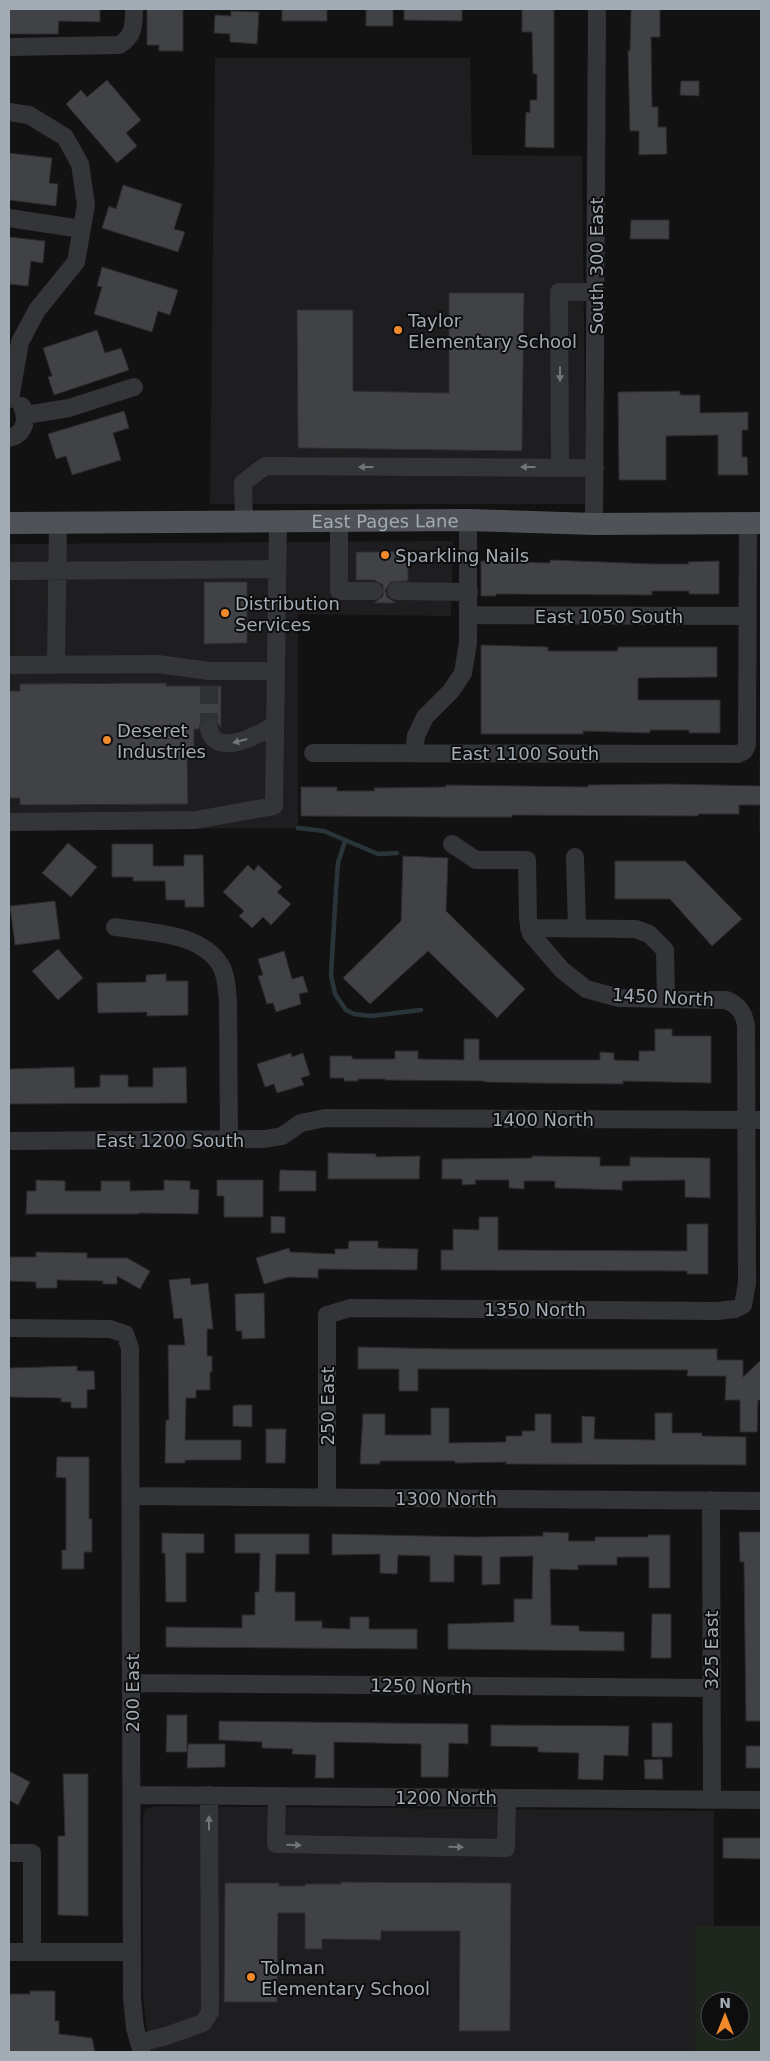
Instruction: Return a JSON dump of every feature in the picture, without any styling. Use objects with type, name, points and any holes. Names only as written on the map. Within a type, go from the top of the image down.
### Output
[{"type":"main road","name":"East Pages Lane","points":[[9,523],[468,520],[594,524],[755,523]]},
{"type":"street","name":"South 300 East","points":[[594,524],[597,9]]},
{"type":"street","points":[[9,47],[119,45],[128,40],[134,16]]},
{"type":"street","points":[[9,112],[29,115],[65,137],[80,164],[86,205],[76,262],[37,310],[20,342],[9,399],[22,406],[26,414],[25,424],[22,431],[9,438]]},
{"type":"street","points":[[9,218],[81,229]]},
{"type":"street","points":[[560,468],[559,292],[596,292]]},
{"type":"street","points":[[26,414],[69,408],[134,387]]},
{"type":"street","points":[[244,521],[243,483],[265,466],[595,468]]},
{"type":"street","points":[[339,520],[339,591],[374,591]]},
{"type":"street","points":[[414,753],[416,736],[425,716],[451,691],[463,673],[468,643],[469,616],[468,520]]},
{"type":"street","points":[[9,822],[196,820],[274,806],[278,521]]},
{"type":"street","points":[[56,664],[58,522]]},
{"type":"street","points":[[748,616],[755,523]]},
{"type":"street","points":[[9,571],[277,569]]},
{"type":"street","points":[[396,591],[469,592]]},
{"type":"street","name":"East 1050 South","points":[[469,616],[748,616]]},
{"type":"street","name":"East 1100 South","points":[[313,753],[738,754],[744,751],[748,745],[748,616]]},
{"type":"street","points":[[9,665],[158,664],[209,679],[276,671]]},
{"type":"street","points":[[209,728],[215,739],[222,742],[237,743],[275,725]]},
{"type":"street","points":[[452,844],[476,860],[528,860],[529,928],[636,929],[649,934],[664,950],[666,999]]},
{"type":"street","points":[[575,857],[576,928]]},
{"type":"street","points":[[115,927],[166,935],[193,942],[203,948],[220,966],[227,985],[228,1004],[229,1140]]},
{"type":"street","name":"1450 North","points":[[529,928],[534,939],[562,970],[586,989],[619,998],[719,999],[739,1007],[746,1026],[754,1120]]},
{"type":"street","name":"East 1200 South","points":[[9,1142],[274,1138],[289,1132],[301,1123],[325,1118]]},
{"type":"street","name":"1400 North","points":[[325,1118],[754,1120]]},
{"type":"street","name":"1350 North","points":[[327,1316],[350,1308],[718,1311],[743,1305],[748,1283],[754,1120]]},
{"type":"street","name":"250 East","points":[[327,1316],[327,1497]]},
{"type":"street","name":"200 East","points":[[9,1328],[102,1328],[125,1334],[128,1340],[131,1357],[133,2014],[141,2048]]},
{"type":"street","name":"1300 North","points":[[131,1496],[761,1501]]},
{"type":"street","name":"325 East","points":[[711,1500],[712,1800]]},
{"type":"street","name":"1250 North","points":[[132,1683],[712,1688]]},
{"type":"street","name":"1200 North","points":[[132,1794],[761,1800]]},
{"type":"street","points":[[141,2048],[166,2036],[203,2023],[210,2012],[209,1795]]},
{"type":"street","points":[[277,1796],[276,1844],[506,1848],[507,1798]]},
{"type":"street","points":[[9,1853],[32,1852],[32,1952]]},
{"type":"street","points":[[9,1952],[132,1952]]},
{"type":"shaded area","name":"Taylor Elementary School","points":[[215,58],[470,58],[472,155],[582,156],[586,504],[210,504]]},
{"type":"shaded area","points":[[761,536],[761,834],[759,829]]},
{"type":"shaded area","points":[[453,541],[451,616],[298,614],[298,828],[9,830],[9,544]]},
{"type":"shaded area","points":[[157,1806],[714,1811],[714,1926],[696,1927],[695,2052],[152,2052],[146,2025],[143,1993],[143,1816],[145,1809]]},
{"type":"shaded area","points":[[696,1926],[761,1926],[761,2052],[695,2052]]},
{"type":"building","points":[[9,9],[100,9],[100,22],[59,21],[58,34],[9,34]]},
{"type":"building","points":[[147,9],[183,9],[183,51],[159,51],[159,45],[147,45]]},
{"type":"building","points":[[282,9],[327,9],[327,21],[282,21]]},
{"type":"building","points":[[366,9],[393,9],[393,26],[366,26]]},
{"type":"building","points":[[404,9],[462,9],[462,21],[404,20]]},
{"type":"building","points":[[522,9],[554,9],[554,148],[525,147],[526,112],[530,113],[530,100],[537,100],[537,74],[533,74],[532,32],[522,32]]},
{"type":"building","points":[[631,9],[660,9],[660,37],[651,37],[652,107],[658,107],[658,127],[666,127],[667,154],[639,155],[639,131],[630,131],[628,51],[630,51]]},
{"type":"building","points":[[231,11],[259,12],[257,44],[230,42],[230,34],[214,33],[215,15],[231,16]]},
{"type":"building","points":[[107,80],[141,120],[126,133],[137,146],[117,163],[66,104],[81,90],[87,97]]},
{"type":"building","points":[[681,81],[699,81],[699,96],[680,95]]},
{"type":"building","points":[[9,153],[52,158],[49,183],[58,184],[56,206],[9,200]]},
{"type":"building","points":[[123,185],[182,204],[174,229],[185,232],[178,252],[102,228],[109,206],[116,209]]},
{"type":"building","points":[[631,220],[669,220],[669,239],[630,239]]},
{"type":"building","points":[[9,237],[45,241],[43,263],[31,261],[28,286],[9,284]]},
{"type":"building","points":[[102,267],[178,290],[170,315],[158,311],[152,332],[94,314],[102,287],[97,286]]},
{"type":"building","points":[[449,293],[524,293],[522,451],[298,448],[297,310],[353,310],[353,391],[449,393]]},
{"type":"building","points":[[97,330],[105,353],[121,348],[129,370],[54,395],[48,377],[52,376],[43,348]]},
{"type":"building","points":[[680,391],[680,395],[700,395],[700,413],[748,412],[748,430],[742,430],[742,457],[747,457],[748,475],[718,475],[718,435],[666,436],[666,480],[619,480],[618,392]]},
{"type":"building","points":[[124,411],[129,428],[113,433],[121,460],[72,475],[66,456],[56,459],[48,434]]},
{"type":"building","points":[[356,552],[408,552],[408,581],[391,582],[385,590],[387,597],[396,603],[374,603],[383,596],[383,585],[374,580],[356,580]]},
{"type":"building","points":[[550,560],[653,564],[689,564],[688,562],[719,561],[719,594],[689,594],[689,591],[652,591],[652,595],[496,594],[496,596],[481,596],[481,561],[550,563]]},
{"type":"building","name":"Distribution Services","points":[[204,582],[247,582],[247,643],[204,644]]},
{"type":"building","points":[[481,645],[548,647],[548,651],[618,651],[618,647],[717,647],[717,677],[638,678],[638,700],[720,700],[720,733],[689,733],[689,730],[650,730],[650,733],[583,731],[583,734],[481,734]]},
{"type":"building","name":"Deseret Industries","points":[[166,683],[166,686],[221,686],[221,728],[216,720],[210,717],[201,721],[199,729],[194,729],[194,751],[187,751],[188,804],[20,805],[20,798],[9,798],[9,691],[20,691],[20,684]]},
{"type":"building","points":[[446,785],[588,787],[588,785],[761,786],[761,805],[739,805],[739,814],[698,814],[698,816],[301,816],[301,787],[337,787],[337,791],[375,791],[374,788],[446,787]]},
{"type":"building","points":[[68,843],[97,867],[71,897],[42,873]]},
{"type":"building","points":[[112,844],[153,844],[153,866],[184,866],[184,855],[203,855],[204,907],[185,907],[185,900],[166,900],[165,881],[133,881],[133,877],[112,877]]},
{"type":"building","points":[[403,856],[448,858],[446,911],[525,989],[497,1018],[428,951],[370,1004],[343,978],[401,921]]},
{"type":"building","points":[[615,861],[685,861],[742,919],[712,946],[670,899],[615,899]]},
{"type":"building","points":[[248,865],[254,871],[258,865],[282,887],[277,892],[291,904],[271,925],[263,917],[252,928],[239,916],[244,911],[223,892]]},
{"type":"building","points":[[55,901],[60,939],[15,945],[10,906]]},
{"type":"building","points":[[58,949],[83,978],[58,1000],[32,971]]},
{"type":"building","points":[[284,951],[292,979],[303,976],[308,992],[299,994],[301,1004],[276,1012],[273,1003],[267,1004],[258,976],[263,975],[258,959]]},
{"type":"building","points":[[166,974],[166,981],[188,981],[188,1015],[147,1016],[147,1012],[98,1013],[97,983],[146,982],[146,975]]},
{"type":"building","points":[[655,1029],[672,1029],[672,1036],[711,1036],[711,1083],[623,1081],[623,1084],[534,1083],[385,1079],[344,1081],[344,1078],[330,1078],[330,1056],[352,1056],[352,1059],[395,1059],[395,1051],[418,1051],[418,1059],[464,1060],[464,1039],[479,1039],[479,1060],[600,1060],[600,1052],[614,1053],[614,1060],[639,1061],[639,1051],[655,1051]]},
{"type":"building","points":[[291,1053],[292,1057],[303,1053],[310,1075],[301,1078],[304,1085],[277,1093],[274,1084],[265,1087],[257,1064]]},
{"type":"building","points":[[74,1067],[75,1088],[100,1087],[100,1075],[128,1075],[128,1087],[153,1087],[153,1068],[186,1067],[187,1103],[9,1104],[9,1069]]},
{"type":"building","points":[[328,1153],[376,1154],[376,1157],[420,1156],[419,1179],[328,1179]]},
{"type":"building","points":[[532,1156],[600,1157],[600,1166],[630,1166],[630,1157],[710,1158],[710,1198],[685,1197],[685,1180],[622,1181],[622,1190],[555,1188],[555,1181],[524,1181],[524,1189],[509,1188],[509,1180],[475,1180],[476,1184],[462,1185],[462,1179],[442,1179],[442,1159],[532,1158]]},
{"type":"building","points":[[280,1170],[316,1171],[316,1191],[279,1191]]},
{"type":"building","points":[[36,1180],[65,1181],[65,1191],[101,1191],[101,1181],[130,1181],[130,1191],[164,1190],[164,1180],[190,1181],[190,1189],[199,1190],[198,1214],[26,1214],[27,1191],[36,1191]]},
{"type":"building","points":[[217,1180],[263,1180],[263,1217],[224,1217],[224,1196],[217,1196]]},
{"type":"building","points":[[271,1216],[285,1217],[285,1233],[271,1233]]},
{"type":"building","points":[[479,1217],[498,1217],[498,1250],[687,1251],[687,1224],[708,1224],[708,1274],[687,1274],[687,1271],[441,1270],[441,1250],[453,1250],[453,1229],[479,1230]]},
{"type":"building","points":[[349,1241],[378,1241],[378,1248],[418,1249],[417,1270],[318,1269],[318,1278],[289,1277],[264,1284],[256,1258],[289,1248],[290,1252],[335,1254],[335,1249],[348,1249]]},
{"type":"building","points":[[36,1252],[87,1253],[87,1258],[127,1258],[150,1271],[140,1289],[117,1276],[117,1284],[103,1284],[103,1281],[57,1280],[57,1288],[36,1288],[36,1282],[9,1281],[9,1257],[36,1257]]},
{"type":"building","points":[[190,1278],[191,1285],[208,1283],[213,1329],[207,1329],[207,1356],[212,1356],[212,1372],[210,1372],[210,1390],[196,1390],[196,1398],[186,1398],[185,1440],[241,1440],[241,1460],[185,1460],[185,1463],[165,1463],[166,1420],[169,1420],[168,1345],[185,1345],[182,1318],[174,1319],[169,1280]]},
{"type":"building","points":[[264,1293],[265,1338],[242,1339],[242,1331],[236,1331],[235,1294]]},
{"type":"building","points":[[358,1347],[717,1349],[717,1360],[743,1360],[743,1377],[761,1360],[761,1400],[758,1400],[757,1432],[740,1432],[740,1400],[725,1400],[726,1376],[687,1376],[688,1370],[418,1369],[418,1391],[399,1391],[399,1369],[358,1369]]},
{"type":"building","points":[[77,1366],[77,1371],[94,1371],[95,1389],[87,1390],[87,1408],[71,1408],[71,1402],[61,1402],[61,1398],[9,1397],[9,1368]]},
{"type":"building","points":[[252,1405],[252,1427],[233,1426],[233,1406]]},
{"type":"building","points":[[431,1408],[449,1408],[449,1443],[506,1442],[506,1436],[522,1436],[522,1431],[535,1431],[535,1414],[551,1414],[551,1443],[582,1443],[582,1416],[595,1417],[594,1439],[655,1440],[655,1413],[672,1413],[672,1433],[702,1433],[702,1436],[746,1437],[746,1465],[506,1464],[506,1462],[455,1463],[455,1461],[380,1461],[380,1464],[360,1464],[363,1414],[385,1414],[385,1435],[431,1435]]},
{"type":"building","points":[[266,1429],[286,1429],[285,1463],[266,1463]]},
{"type":"building","points":[[57,1457],[89,1457],[89,1519],[92,1519],[92,1552],[84,1552],[84,1569],[62,1569],[62,1550],[66,1550],[66,1478],[56,1477]]},
{"type":"building","points":[[543,1532],[569,1533],[568,1541],[595,1541],[595,1537],[670,1535],[670,1588],[649,1588],[649,1557],[617,1557],[617,1565],[578,1565],[578,1570],[550,1569],[551,1625],[579,1626],[579,1631],[624,1632],[624,1651],[448,1649],[448,1624],[514,1622],[514,1599],[532,1599],[533,1556],[500,1557],[500,1584],[482,1585],[482,1556],[454,1555],[454,1582],[430,1582],[430,1556],[398,1555],[397,1574],[380,1573],[380,1554],[332,1555],[332,1534],[474,1537],[543,1536]]},
{"type":"building","points":[[739,1532],[761,1532],[761,1721],[746,1721],[744,1562],[740,1562]]},
{"type":"building","points":[[162,1533],[204,1534],[204,1553],[186,1553],[186,1602],[166,1602],[165,1553],[162,1553]]},
{"type":"building","points":[[235,1534],[309,1534],[309,1554],[276,1554],[275,1592],[295,1592],[295,1621],[322,1621],[322,1628],[350,1629],[350,1617],[369,1617],[369,1629],[417,1629],[417,1649],[166,1647],[166,1627],[242,1628],[242,1615],[255,1615],[255,1592],[259,1592],[260,1553],[235,1553]]},
{"type":"building","points":[[652,1614],[671,1614],[671,1658],[651,1658]]},
{"type":"building","points":[[167,1715],[187,1715],[187,1752],[166,1752]]},
{"type":"building","points":[[219,1721],[468,1724],[468,1744],[449,1743],[448,1777],[421,1777],[421,1744],[334,1742],[334,1778],[315,1778],[316,1755],[292,1754],[293,1749],[262,1748],[262,1742],[219,1740]]},
{"type":"building","points":[[652,1723],[672,1723],[672,1757],[652,1757]]},
{"type":"building","points":[[491,1725],[629,1726],[628,1756],[604,1755],[603,1780],[578,1779],[579,1753],[538,1752],[538,1747],[491,1746]]},
{"type":"building","points":[[188,1744],[225,1744],[225,1767],[187,1768]]},
{"type":"building","points":[[746,1746],[761,1746],[761,1768],[746,1768]]},
{"type":"building","points":[[662,1759],[663,1779],[645,1779],[644,1760]]},
{"type":"building","points":[[9,1771],[30,1782],[18,1805],[9,1800]]},
{"type":"building","points":[[63,1774],[88,1774],[88,1916],[58,1915],[58,1836],[65,1836]]},
{"type":"building","points":[[723,1838],[761,1838],[761,1859],[723,1858]]},
{"type":"building","name":"Tolman Elementary School","points":[[341,1882],[511,1883],[510,2031],[459,2031],[460,1931],[381,1931],[381,1940],[322,1939],[322,1949],[305,1949],[305,1913],[278,1913],[277,2002],[224,2002],[225,1883],[279,1883],[279,1886],[305,1886],[305,1884],[341,1884]]},
{"type":"building","points":[[30,1991],[55,1991],[55,2021],[59,2021],[59,2034],[92,2038],[95,2052],[9,2052],[9,1994],[30,1994]]},
{"type":"waterway","points":[[298,828],[324,831],[378,854],[397,853]]},
{"type":"waterway","points":[[345,841],[338,863],[336,890],[331,975],[335,994],[346,1010],[354,1014],[371,1016],[421,1010]]},
{"type":"tunnel","points":[[209,686],[209,728]]},
{"type":"place","name":"Taylor Elementary School","points":[[398,330]]},
{"type":"place","name":"Sparkling Nails","points":[[385,555]]},
{"type":"place","name":"Distribution Services","points":[[225,613]]},
{"type":"place","name":"Deseret Industries","points":[[107,740]]},
{"type":"place","name":"Tolman Elementary School","points":[[251,1977]]}]
